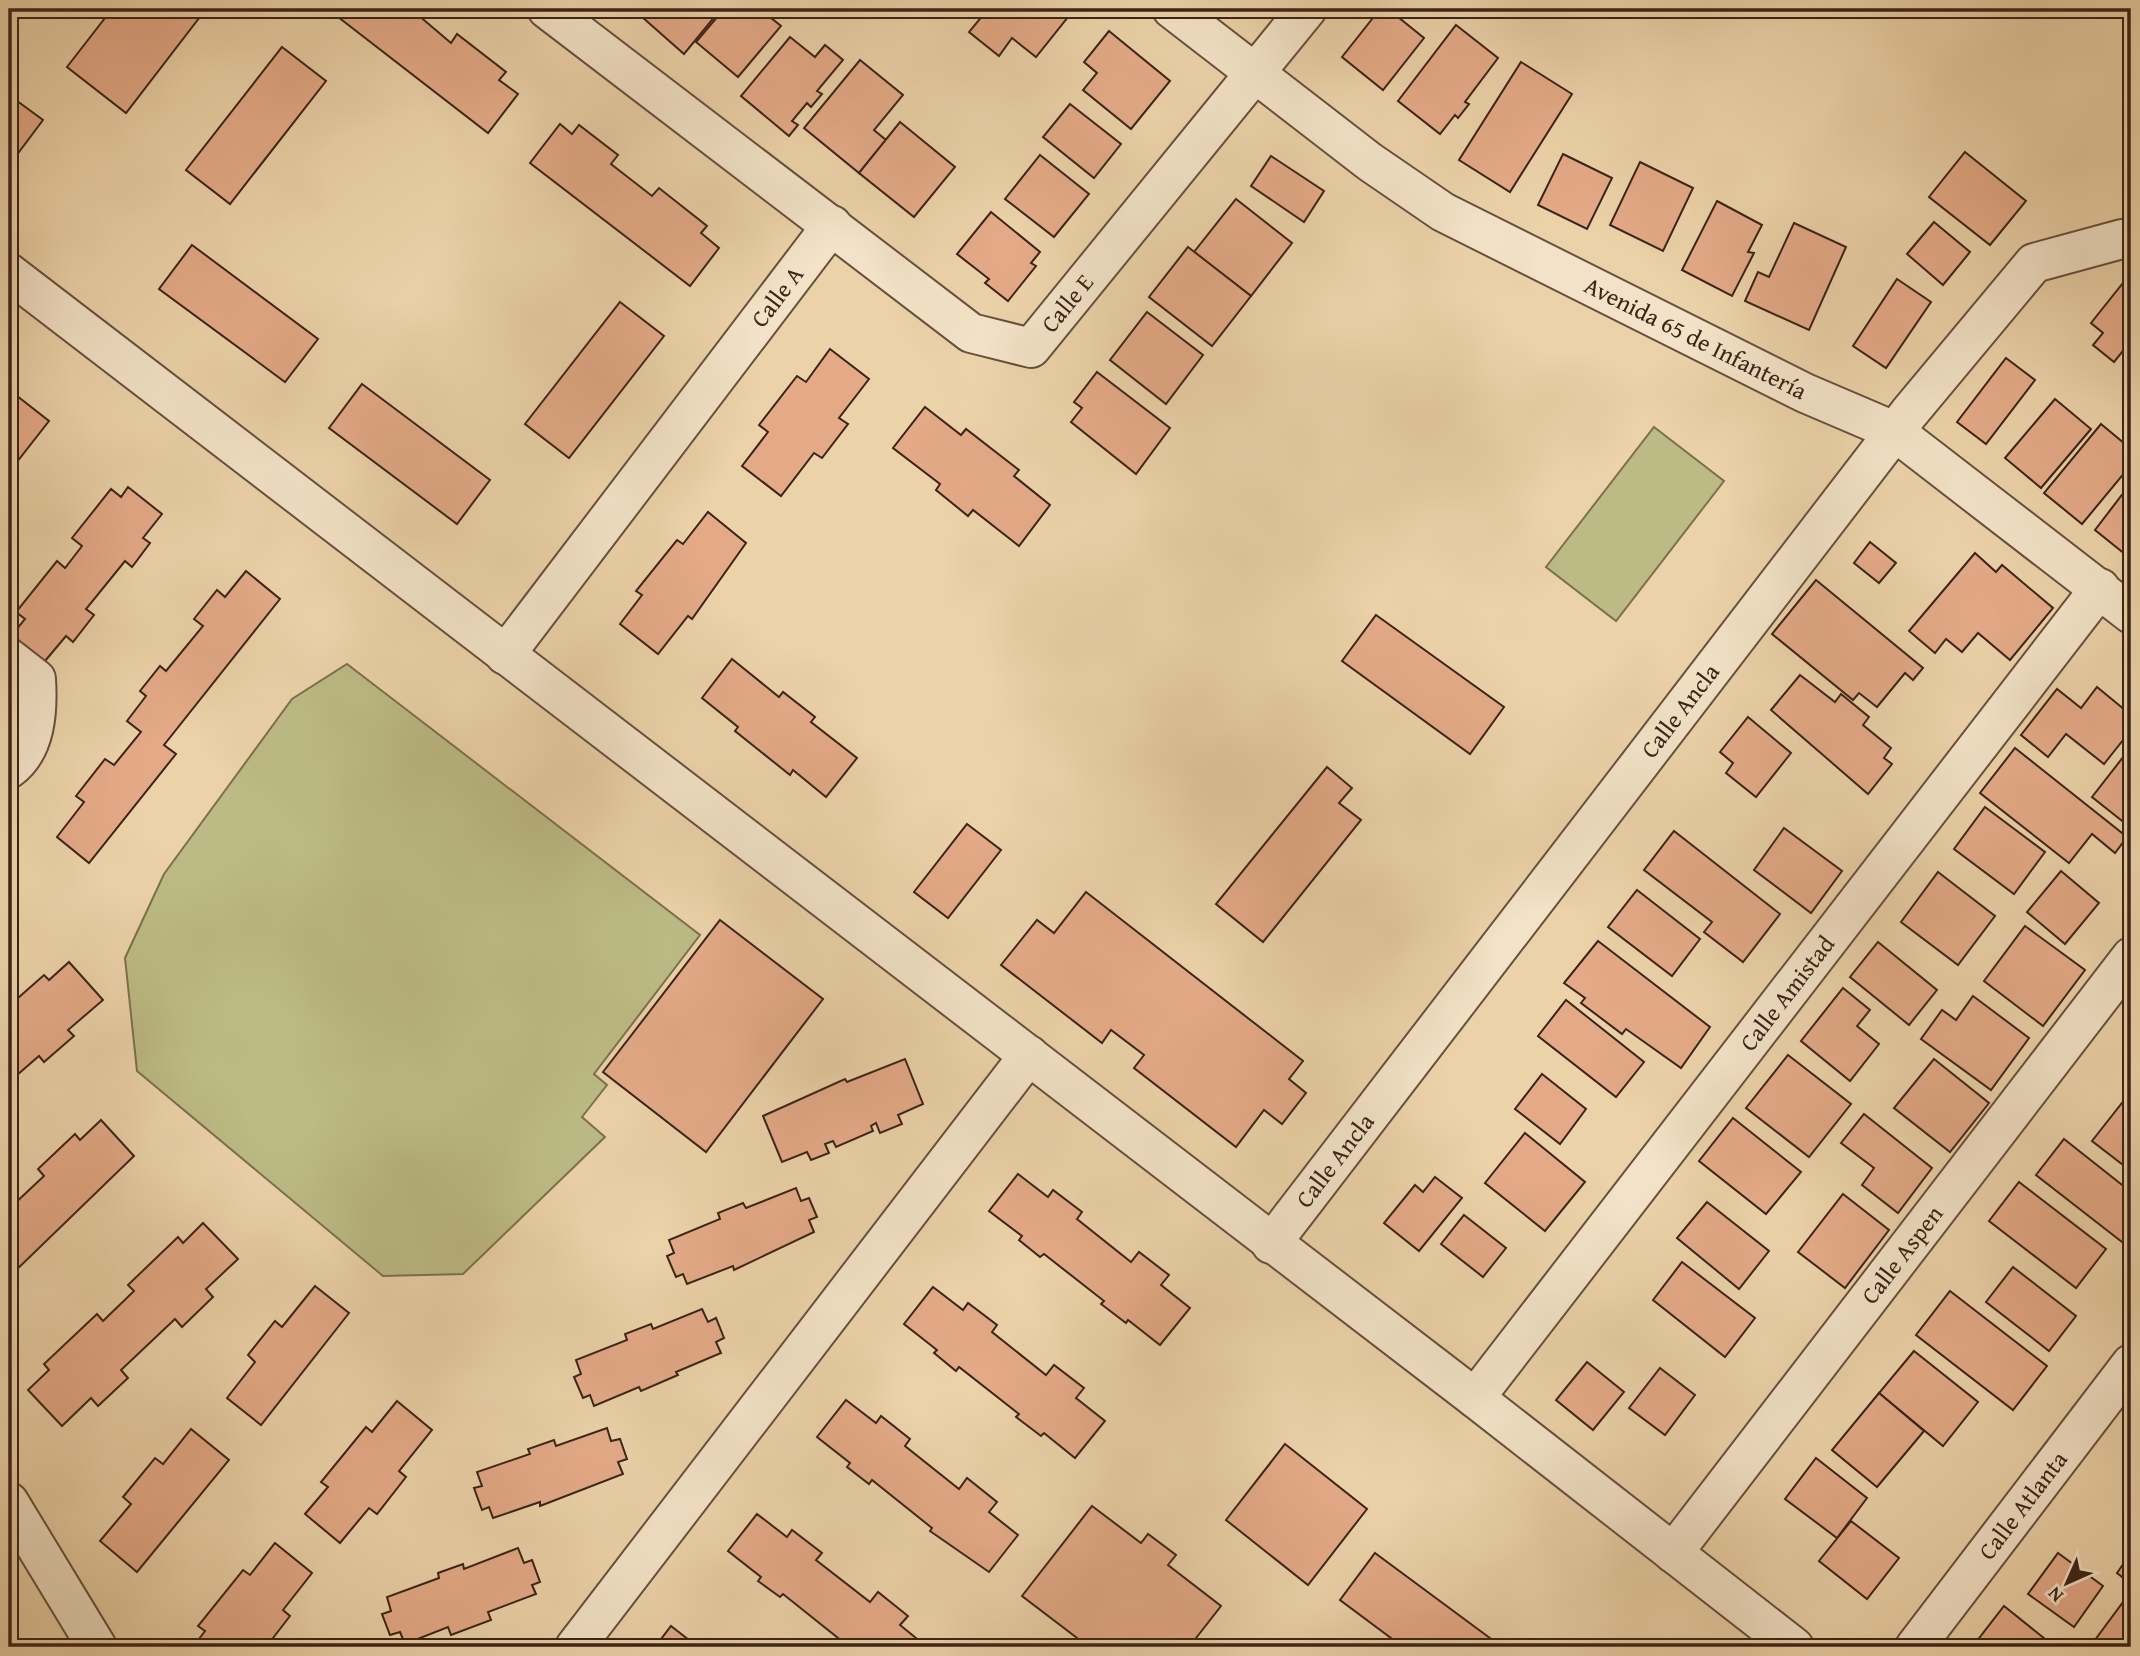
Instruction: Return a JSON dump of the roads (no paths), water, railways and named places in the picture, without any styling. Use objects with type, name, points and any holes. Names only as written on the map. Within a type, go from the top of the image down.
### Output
[{"type":"street","points":[[547,9],[832,225]]},
{"type":"street","name":"Avenida 65 de Infantería","points":[[1172,9],[1253,74],[1443,212],[1805,393],[1894,431],[2131,614]]},
{"type":"street","points":[[1253,74],[1307,9]]},
{"type":"street","name":"Calle E","points":[[832,225],[971,333],[1031,348],[1253,74]]},
{"type":"street","name":"Calle A","points":[[505,655],[832,225]]},
{"type":"street","name":"Calle Ancla","points":[[1271,1244],[1894,431],[2034,263],[2122,239],[2131,241]]},
{"type":"street","points":[[9,273],[1475,1398],[1794,1647]]},
{"type":"street","name":"Calle Amistad","points":[[1475,1398],[2099,588]]},
{"type":"street","points":[[9,658],[36,679],[38,710],[23,758],[9,769]]},
{"type":"street","name":"Calle Aspen","points":[[1673,1553],[2131,957]]},
{"type":"street","points":[[575,1647],[1029,1055]]},
{"type":"street","name":"Calle Atlanta","points":[[1915,1647],[2131,1364]]},
{"type":"street","points":[[9,1503],[97,1647]]}]
